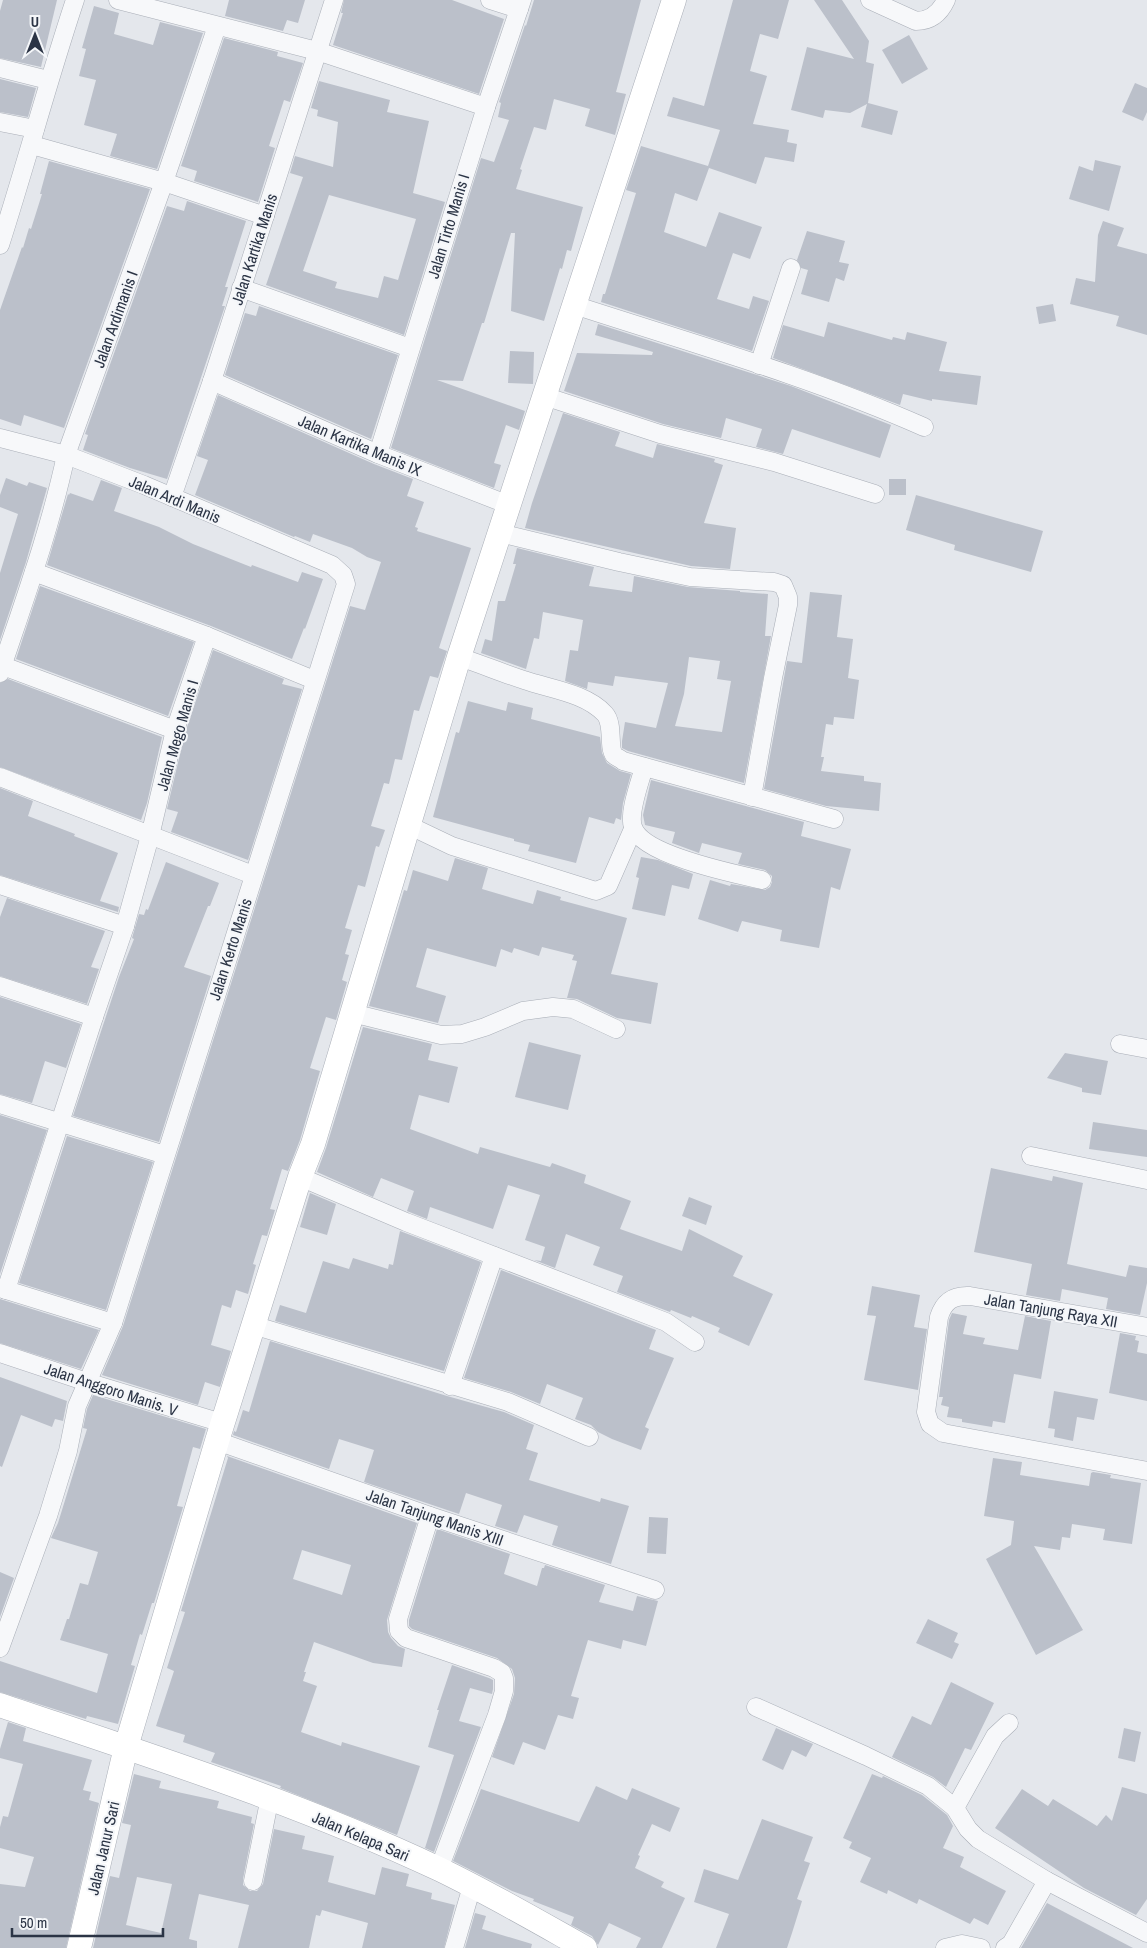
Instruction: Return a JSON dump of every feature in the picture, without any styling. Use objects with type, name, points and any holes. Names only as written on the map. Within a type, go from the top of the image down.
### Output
[{"type":"main road","name":"Jalan Janur Sari","points":[[79,1948],[126,1747],[220,1432],[300,1177],[313,1144],[459,656],[674,0]]},
{"type":"main road","name":"Jalan Kelapa Sari","points":[[0,1705],[270,1797],[439,1869],[585,1948]]},
{"type":"street","points":[[0,246],[8,196],[34,137],[48,80],[74,0]]},
{"type":"street","points":[[118,0],[317,51],[486,107]]},
{"type":"street","name":"Jalan Kartika Manis","points":[[172,497],[212,381],[334,0]]},
{"type":"street","points":[[490,0],[520,5]]},
{"type":"street","points":[[870,0],[916,21],[924,21],[932,18],[942,9],[946,0]]},
{"type":"street","name":"Jalan Tirto Manis I","points":[[378,454],[486,107],[520,5]]},
{"type":"street","name":"Jalan Ardimanis I","points":[[1,669],[34,572],[66,455],[164,182],[217,26]]},
{"type":"street","points":[[0,68],[48,80]]},
{"type":"street","points":[[0,122],[34,137],[264,216]]},
{"type":"street","points":[[759,365],[791,268]]},
{"type":"street","points":[[241,288],[410,348]]},
{"type":"street","points":[[574,305],[802,379],[889,411],[924,427]]},
{"type":"street","name":"Jalan Kartika Manis IX","points":[[212,381],[378,454],[509,505]]},
{"type":"street","points":[[544,396],[660,434],[774,462],[875,494]]},
{"type":"street","name":"Jalan Ardi Manis","points":[[0,438],[66,455],[172,497],[332,565],[344,575]]},
{"type":"street","points":[[500,533],[690,577],[774,582],[783,585],[788,597],[788,605],[752,797]]},
{"type":"street","points":[[34,572],[207,636],[314,680]]},
{"type":"street","name":"Jalan Kerto Manis","points":[[0,1648],[48,1516],[68,1451],[77,1406],[113,1323],[314,680],[346,584],[344,575]]},
{"type":"street","name":"Jalan Mego Manis I","points":[[3,1289],[125,926],[150,836],[175,730],[207,636]]},
{"type":"street","points":[[459,656],[593,704],[606,715],[614,755],[623,761],[834,820]]},
{"type":"street","points":[[1,669],[175,730]]},
{"type":"street","points":[[408,825],[452,846],[596,890],[608,886],[633,829],[633,809],[644,767]]},
{"type":"street","points":[[0,777],[254,875]]},
{"type":"street","points":[[633,829],[639,836],[656,848],[689,862],[762,880]]},
{"type":"street","points":[[0,885],[125,926]]},
{"type":"street","points":[[0,986],[94,1017]]},
{"type":"street","points":[[352,1013],[441,1035],[462,1034],[485,1027],[523,1010],[553,1007],[573,1009],[616,1029]]},
{"type":"street","points":[[1120,1044],[1147,1048]]},
{"type":"street","points":[[0,1104],[165,1155]]},
{"type":"street","points":[[1031,1156],[1147,1180]]},
{"type":"street","points":[[300,1177],[406,1222],[666,1322],[695,1342]]},
{"type":"street","points":[[450,1386],[494,1256]]},
{"type":"street","points":[[3,1289],[113,1323]]},
{"type":"street","name":"Jalan Tanjung Raya XII","points":[[1147,1326],[970,1296],[955,1297],[948,1300],[939,1317],[926,1412],[930,1424],[934,1428],[955,1436],[1147,1471]]},
{"type":"street","points":[[254,1325],[450,1386],[508,1402],[589,1437]]},
{"type":"street","name":"Jalan Anggoro Manis. V","points":[[0,1352],[87,1382],[220,1432]]},
{"type":"street","name":"Jalan Tanjung Manis XIII","points":[[220,1432],[430,1516],[655,1590]]},
{"type":"street","points":[[430,1516],[398,1619],[399,1631],[406,1638],[494,1668],[502,1673],[506,1684],[497,1715],[439,1869]]},
{"type":"street","points":[[756,1707],[928,1786],[955,1808],[968,1829],[978,1839],[1047,1880],[1147,1933]]},
{"type":"street","points":[[955,1808],[995,1736],[1009,1723]]},
{"type":"street","points":[[253,1881],[270,1797]]},
{"type":"street","points":[[1005,1948],[1011,1944],[1047,1880]]},
{"type":"street","points":[[454,1948],[472,1886]]},
{"type":"street","points":[[945,1948],[962,1944],[981,1948]]},
{"type":"building","points":[[3,0],[57,0],[41,67],[0,58],[0,11]]},
{"type":"building","points":[[229,0],[305,0],[298,23],[287,20],[283,31],[225,16]]},
{"type":"building","points":[[344,0],[452,0],[504,19],[479,94],[333,45],[343,13],[341,13]]},
{"type":"building","points":[[534,0],[641,0],[616,92],[626,94],[615,135],[585,126],[590,109],[554,99],[546,130],[534,127],[520,169],[522,170],[516,189],[583,207],[571,251],[567,250],[562,269],[560,268],[544,321],[511,311],[515,233],[511,233],[484,323],[482,323],[463,381],[437,380],[525,411],[519,430],[506,425],[494,463],[501,465],[494,488],[391,448],[481,158],[494,162],[509,120],[498,117],[501,103],[499,102]]},
{"type":"building","points":[[733,0],[789,0],[778,39],[760,34],[750,71],[767,76],[753,124],[789,130],[787,142],[797,144],[794,162],[765,157],[756,184],[709,168],[697,201],[675,193],[664,232],[706,247],[719,212],[762,227],[750,259],[733,253],[717,299],[749,309],[753,296],[769,301],[752,351],[601,302],[636,193],[626,190],[641,146],[708,166],[720,130],[667,116],[673,97],[704,106]]},
{"type":"building","points":[[814,0],[842,0],[869,41],[866,62],[874,64],[868,103],[898,111],[892,135],[861,127],[867,104],[850,113],[825,110],[823,118],[791,110],[807,47],[854,59]]},
{"type":"building","points":[[94,6],[119,13],[114,34],[153,45],[160,22],[203,33],[157,169],[110,156],[117,134],[84,125],[96,80],[79,76],[86,49],[82,48]]},
{"type":"building","points":[[909,35],[928,69],[902,84],[882,50]]},
{"type":"building","points":[[224,38],[278,52],[277,56],[303,63],[290,102],[284,100],[269,146],[275,148],[258,202],[194,181],[197,171],[181,166]]},
{"type":"building","points":[[0,79],[36,88],[28,117],[0,112]]},
{"type":"building","points":[[319,81],[390,100],[387,112],[429,121],[413,193],[445,202],[404,335],[266,285],[303,177],[290,173],[295,156],[333,167],[338,122],[317,116],[318,110],[311,108]],"holes":[[[329,195],[416,219],[398,280],[384,276],[378,298],[335,288],[337,282],[303,271]]]},
{"type":"building","points":[[1135,83],[1147,88],[1147,112],[1143,121],[1122,112]]},
{"type":"building","points":[[1095,160],[1121,166],[1109,211],[1069,199],[1079,166],[1093,171]]},
{"type":"building","points":[[49,161],[150,189],[64,428],[24,415],[21,426],[0,419],[0,310],[29,228],[31,229],[42,194],[40,194]]},
{"type":"building","points":[[187,201],[246,221],[225,287],[228,287],[222,306],[225,306],[167,479],[130,468],[83,450],[88,435],[85,434],[167,206],[184,211]]},
{"type":"building","points":[[1103,221],[1124,228],[1117,246],[1147,254],[1147,335],[1116,326],[1119,316],[1070,304],[1076,278],[1095,282],[1098,235]]},
{"type":"building","points":[[807,231],[845,241],[839,262],[849,264],[844,281],[836,278],[829,302],[801,294],[808,270],[801,268],[797,260]]},
{"type":"building","points":[[1053,304],[1056,321],[1039,324],[1036,307]]},
{"type":"building","points":[[259,306],[398,355],[371,439],[225,375],[245,313],[256,316]]},
{"type":"building","points":[[828,322],[892,340],[893,337],[905,340],[907,332],[947,342],[939,371],[981,376],[977,405],[932,399],[932,401],[903,394],[900,405],[773,358],[783,325],[824,337]]},
{"type":"building","points":[[598,324],[791,386],[891,425],[880,458],[792,429],[783,454],[756,447],[762,429],[726,418],[721,438],[663,424],[564,391],[577,353],[652,355],[653,352],[595,335]]},
{"type":"building","points":[[510,351],[534,352],[533,384],[508,383]]},
{"type":"building","points":[[218,395],[374,464],[413,479],[407,496],[424,502],[415,527],[418,528],[417,531],[471,548],[439,648],[447,651],[438,678],[430,676],[419,711],[414,710],[402,760],[395,759],[389,784],[384,783],[371,826],[385,830],[379,847],[376,846],[365,887],[358,885],[345,928],[352,930],[345,954],[349,955],[342,980],[347,982],[336,1020],[326,1017],[310,1068],[320,1071],[300,1140],[288,1171],[282,1169],[270,1209],[275,1210],[267,1236],[262,1235],[253,1264],[256,1265],[248,1294],[236,1290],[231,1308],[222,1305],[211,1345],[231,1351],[220,1387],[205,1382],[198,1405],[102,1375],[123,1326],[350,606],[365,610],[381,562],[367,557],[352,548],[313,534],[310,542],[294,537],[195,495],[208,460],[197,456]]},
{"type":"building","points":[[563,413],[620,432],[615,446],[653,458],[657,444],[715,459],[714,462],[723,465],[704,523],[736,528],[730,569],[691,566],[525,528]]},
{"type":"building","points":[[6,478],[27,486],[29,482],[47,488],[26,562],[0,640],[0,573],[18,514],[0,507],[0,495]]},
{"type":"building","points":[[889,479],[906,479],[906,495],[889,495]]},
{"type":"building","points":[[101,480],[122,488],[114,511],[159,527],[193,544],[251,567],[252,565],[298,582],[302,572],[323,579],[292,659],[211,626],[47,565],[68,494],[70,493],[93,501]]},
{"type":"building","points":[[916,495],[1043,531],[1031,572],[954,550],[955,545],[906,530]]},
{"type":"building","points":[[517,548],[594,567],[589,586],[632,592],[634,576],[688,587],[768,594],[765,636],[771,636],[744,783],[622,748],[625,722],[656,728],[668,683],[615,676],[613,686],[588,682],[587,689],[565,681],[570,650],[578,651],[583,620],[543,612],[539,639],[534,638],[526,669],[481,653],[485,639],[492,641],[498,601],[505,601],[516,564],[513,564]],"holes":[[[689,657],[720,661],[717,679],[731,681],[722,732],[675,726],[684,694]]]},
{"type":"building","points":[[40,586],[194,642],[168,716],[16,659]]},
{"type":"building","points":[[810,592],[842,595],[837,637],[853,639],[848,678],[859,680],[854,719],[834,717],[833,725],[826,724],[821,757],[824,757],[821,771],[864,776],[864,781],[881,783],[879,811],[826,806],[764,789],[787,661],[802,663]]},
{"type":"building","points":[[213,650],[284,679],[282,684],[302,689],[248,860],[171,832],[178,812],[167,809],[185,733]]},
{"type":"building","points":[[8,679],[162,737],[147,803],[141,820],[0,767],[0,683]]},
{"type":"building","points":[[468,701],[506,711],[508,702],[533,708],[531,719],[600,737],[602,753],[607,763],[620,771],[631,774],[623,803],[621,820],[616,818],[614,824],[589,817],[576,863],[528,851],[530,845],[514,841],[514,839],[433,817],[456,732],[459,733]]},
{"type":"building","points":[[651,780],[804,822],[801,836],[851,849],[840,890],[831,887],[819,948],[780,941],[782,930],[742,921],[738,932],[698,919],[710,880],[730,886],[731,884],[765,890],[770,887],[772,876],[765,870],[738,864],[742,853],[702,843],[699,853],[672,843],[675,832],[645,825],[643,815]]},
{"type":"building","points":[[0,788],[33,801],[28,816],[118,853],[100,901],[119,907],[118,912],[0,875]]},
{"type":"building","points":[[641,857],[658,860],[693,874],[689,889],[672,885],[665,916],[632,909],[639,878],[636,877]]},
{"type":"building","points":[[455,858],[488,868],[482,889],[533,904],[537,890],[561,897],[560,900],[627,918],[611,974],[658,983],[651,1024],[617,1018],[577,999],[567,998],[577,961],[572,960],[574,955],[542,947],[539,956],[514,948],[512,953],[501,949],[496,967],[427,948],[416,987],[446,996],[438,1023],[369,1006],[404,890],[407,891],[413,870],[448,881]]},
{"type":"building","points":[[166,862],[219,883],[184,967],[211,976],[159,1142],[73,1116],[119,977],[134,939],[132,938],[139,914],[144,915],[146,909],[148,910]]},
{"type":"building","points":[[7,898],[105,931],[91,967],[99,969],[87,1004],[0,976],[0,917]]},
{"type":"building","points":[[0,997],[81,1024],[66,1068],[45,1061],[32,1103],[0,1094]]},
{"type":"building","points":[[363,1027],[432,1044],[428,1060],[458,1067],[449,1103],[419,1095],[410,1129],[478,1154],[480,1147],[550,1167],[552,1163],[586,1175],[584,1183],[631,1201],[620,1229],[682,1251],[689,1229],[743,1256],[733,1276],[773,1294],[749,1346],[718,1332],[720,1328],[692,1316],[691,1318],[671,1310],[670,1312],[617,1292],[623,1276],[593,1265],[600,1247],[566,1234],[555,1268],[534,1260],[541,1261],[545,1247],[525,1240],[540,1195],[508,1185],[493,1229],[430,1207],[427,1219],[407,1211],[414,1191],[381,1178],[373,1197],[317,1172]]},
{"type":"building","points":[[529,1042],[581,1055],[568,1110],[515,1097]]},
{"type":"building","points":[[1065,1053],[1108,1061],[1101,1095],[1082,1092],[1082,1088],[1047,1078]]},
{"type":"building","points":[[0,1115],[47,1130],[0,1274]]},
{"type":"building","points":[[1093,1122],[1147,1130],[1147,1157],[1089,1149]]},
{"type":"building","points":[[67,1136],[153,1162],[106,1310],[19,1283]]},
{"type":"building","points":[[991,1168],[1052,1181],[1053,1176],[1083,1183],[1067,1264],[1126,1277],[1129,1265],[1147,1268],[1147,1283],[1140,1315],[1106,1309],[1108,1298],[1062,1289],[1060,1301],[1026,1295],[1032,1264],[974,1252]]},
{"type":"building","points":[[310,1193],[336,1204],[327,1235],[300,1227]]},
{"type":"building","points":[[689,1197],[712,1206],[706,1225],[682,1216]]},
{"type":"building","points":[[400,1231],[481,1262],[444,1371],[275,1321],[280,1305],[306,1313],[323,1261],[349,1269],[353,1258],[388,1269],[389,1264],[393,1265]]},
{"type":"building","points":[[501,1270],[656,1330],[649,1349],[674,1358],[645,1427],[649,1429],[641,1450],[612,1439],[598,1432],[591,1425],[575,1419],[583,1398],[547,1384],[540,1404],[511,1392],[464,1378]]},
{"type":"building","points":[[872,1286],[920,1295],[914,1327],[927,1329],[918,1390],[864,1380],[876,1316],[867,1315]]},
{"type":"building","points":[[0,1299],[99,1330],[81,1369],[0,1343]]},
{"type":"building","points":[[952,1313],[967,1316],[963,1334],[985,1338],[983,1344],[1018,1350],[1025,1316],[1051,1321],[1041,1379],[1014,1374],[1005,1423],[993,1421],[992,1427],[962,1422],[962,1419],[947,1417],[949,1407],[941,1405],[943,1397],[939,1397],[949,1320]]},
{"type":"building","points":[[1120,1333],[1136,1336],[1135,1340],[1139,1341],[1137,1352],[1147,1354],[1147,1401],[1109,1393]]},
{"type":"building","points":[[270,1341],[504,1412],[534,1425],[526,1449],[538,1453],[529,1480],[600,1502],[601,1498],[629,1506],[611,1564],[552,1545],[558,1526],[524,1515],[517,1533],[495,1526],[502,1505],[466,1493],[459,1514],[364,1482],[374,1450],[339,1439],[329,1469],[233,1435],[234,1431],[236,1432],[243,1410],[249,1412]]},
{"type":"building","points":[[0,1377],[67,1401],[63,1421],[55,1419],[52,1427],[21,1415],[2,1467],[0,1466]]},
{"type":"building","points":[[1054,1391],[1098,1399],[1094,1420],[1077,1417],[1073,1441],[1054,1437],[1055,1429],[1048,1428]]},
{"type":"building","points":[[93,1395],[206,1429],[200,1449],[193,1447],[177,1506],[183,1507],[154,1603],[152,1603],[142,1635],[140,1634],[131,1665],[135,1666],[118,1724],[87,1716],[86,1719],[0,1692],[0,1661],[97,1693],[108,1654],[60,1640],[67,1619],[69,1619],[80,1583],[88,1585],[98,1552],[51,1538],[58,1523],[87,1429],[83,1428],[87,1409]]},
{"type":"building","points":[[227,1456],[417,1523],[387,1620],[388,1632],[391,1638],[398,1646],[405,1649],[402,1667],[373,1663],[314,1642],[303,1681],[317,1686],[301,1732],[341,1746],[342,1742],[420,1766],[397,1835],[280,1788],[281,1786],[211,1762],[215,1753],[183,1742],[185,1735],[156,1726],[174,1671],[167,1668],[185,1612],[181,1611],[228,1458]],"holes":[[[302,1550],[351,1565],[342,1595],[293,1579]]]},
{"type":"building","points":[[993,1458],[1022,1462],[1020,1475],[1089,1486],[1091,1473],[1093,1472],[1111,1475],[1110,1478],[1141,1483],[1132,1544],[1103,1540],[1105,1529],[1072,1524],[1070,1538],[1062,1537],[1060,1550],[1034,1546],[1083,1630],[1036,1655],[986,1559],[1011,1545],[1014,1521],[984,1516]]},
{"type":"building","points":[[649,1517],[668,1518],[666,1554],[647,1553]]},
{"type":"building","points":[[437,1529],[510,1554],[504,1574],[537,1586],[542,1568],[545,1565],[605,1585],[599,1602],[633,1611],[637,1596],[658,1601],[646,1646],[623,1640],[621,1649],[588,1640],[571,1696],[579,1698],[573,1719],[558,1715],[545,1750],[523,1742],[514,1765],[492,1757],[514,1694],[515,1678],[512,1669],[497,1658],[412,1629],[409,1626],[409,1620]]},
{"type":"building","points":[[0,1572],[14,1578],[0,1617]]},
{"type":"building","points":[[928,1619],[958,1633],[954,1642],[959,1644],[952,1659],[916,1643]]},
{"type":"building","points":[[452,1665],[493,1680],[493,1689],[492,1694],[470,1688],[459,1721],[481,1727],[434,1852],[425,1848],[454,1755],[428,1747],[439,1710],[437,1710]]},
{"type":"building","points":[[951,1682],[994,1703],[971,1750],[965,1748],[946,1787],[933,1777],[892,1757],[912,1716],[931,1725]]},
{"type":"building","points":[[8,1722],[26,1728],[23,1741],[92,1760],[83,1790],[91,1792],[89,1800],[99,1803],[66,1948],[0,1948],[0,1884],[25,1887],[34,1857],[0,1848],[0,1827],[3,1816],[8,1817],[23,1764],[0,1758],[0,1749]]},
{"type":"building","points":[[776,1728],[813,1744],[806,1757],[792,1750],[783,1770],[762,1760]]},
{"type":"building","points":[[1124,1728],[1141,1732],[1135,1762],[1118,1758]]},
{"type":"building","points":[[134,1774],[161,1781],[159,1788],[219,1801],[217,1808],[252,1817],[251,1823],[254,1824],[243,1879],[243,1885],[250,1891],[257,1891],[263,1884],[274,1829],[305,1836],[302,1849],[334,1856],[328,1882],[375,1895],[382,1867],[409,1874],[406,1886],[432,1893],[431,1899],[455,1905],[444,1948],[362,1948],[368,1923],[322,1910],[320,1916],[316,1915],[309,1948],[238,1948],[249,1905],[199,1894],[189,1939],[197,1941],[197,1948],[93,1948],[110,1876],[119,1878],[131,1825],[122,1823]],"holes":[[[137,1877],[172,1884],[161,1933],[126,1925]]]},
{"type":"building","points":[[872,1774],[882,1778],[883,1776],[922,1795],[947,1815],[953,1826],[943,1848],[964,1857],[960,1867],[1006,1891],[988,1925],[974,1918],[970,1924],[919,1899],[917,1904],[888,1890],[887,1894],[860,1882],[871,1858],[849,1848],[852,1842],[843,1838]]},
{"type":"building","points":[[596,1786],[627,1800],[632,1788],[680,1808],[670,1832],[652,1824],[638,1855],[640,1856],[635,1868],[664,1882],[661,1887],[685,1898],[662,1948],[636,1948],[641,1938],[609,1923],[598,1945],[592,1936],[571,1925],[574,1917],[533,1901],[534,1899],[512,1891],[453,1861],[481,1789],[579,1822]]},
{"type":"building","points":[[1122,1787],[1147,1794],[1147,1899],[1136,1915],[1084,1888],[995,1828],[1022,1789],[1048,1806],[1053,1799],[1097,1826],[1106,1815],[1112,1821]]},
{"type":"building","points":[[762,1819],[813,1837],[804,1861],[810,1863],[797,1899],[802,1901],[787,1948],[716,1948],[729,1914],[694,1902],[704,1869],[738,1880]]},
{"type":"building","points":[[1047,1903],[1133,1948],[1021,1948]]},
{"type":"building","points":[[475,1913],[486,1916],[482,1929],[532,1944],[531,1948],[465,1948]]}]
